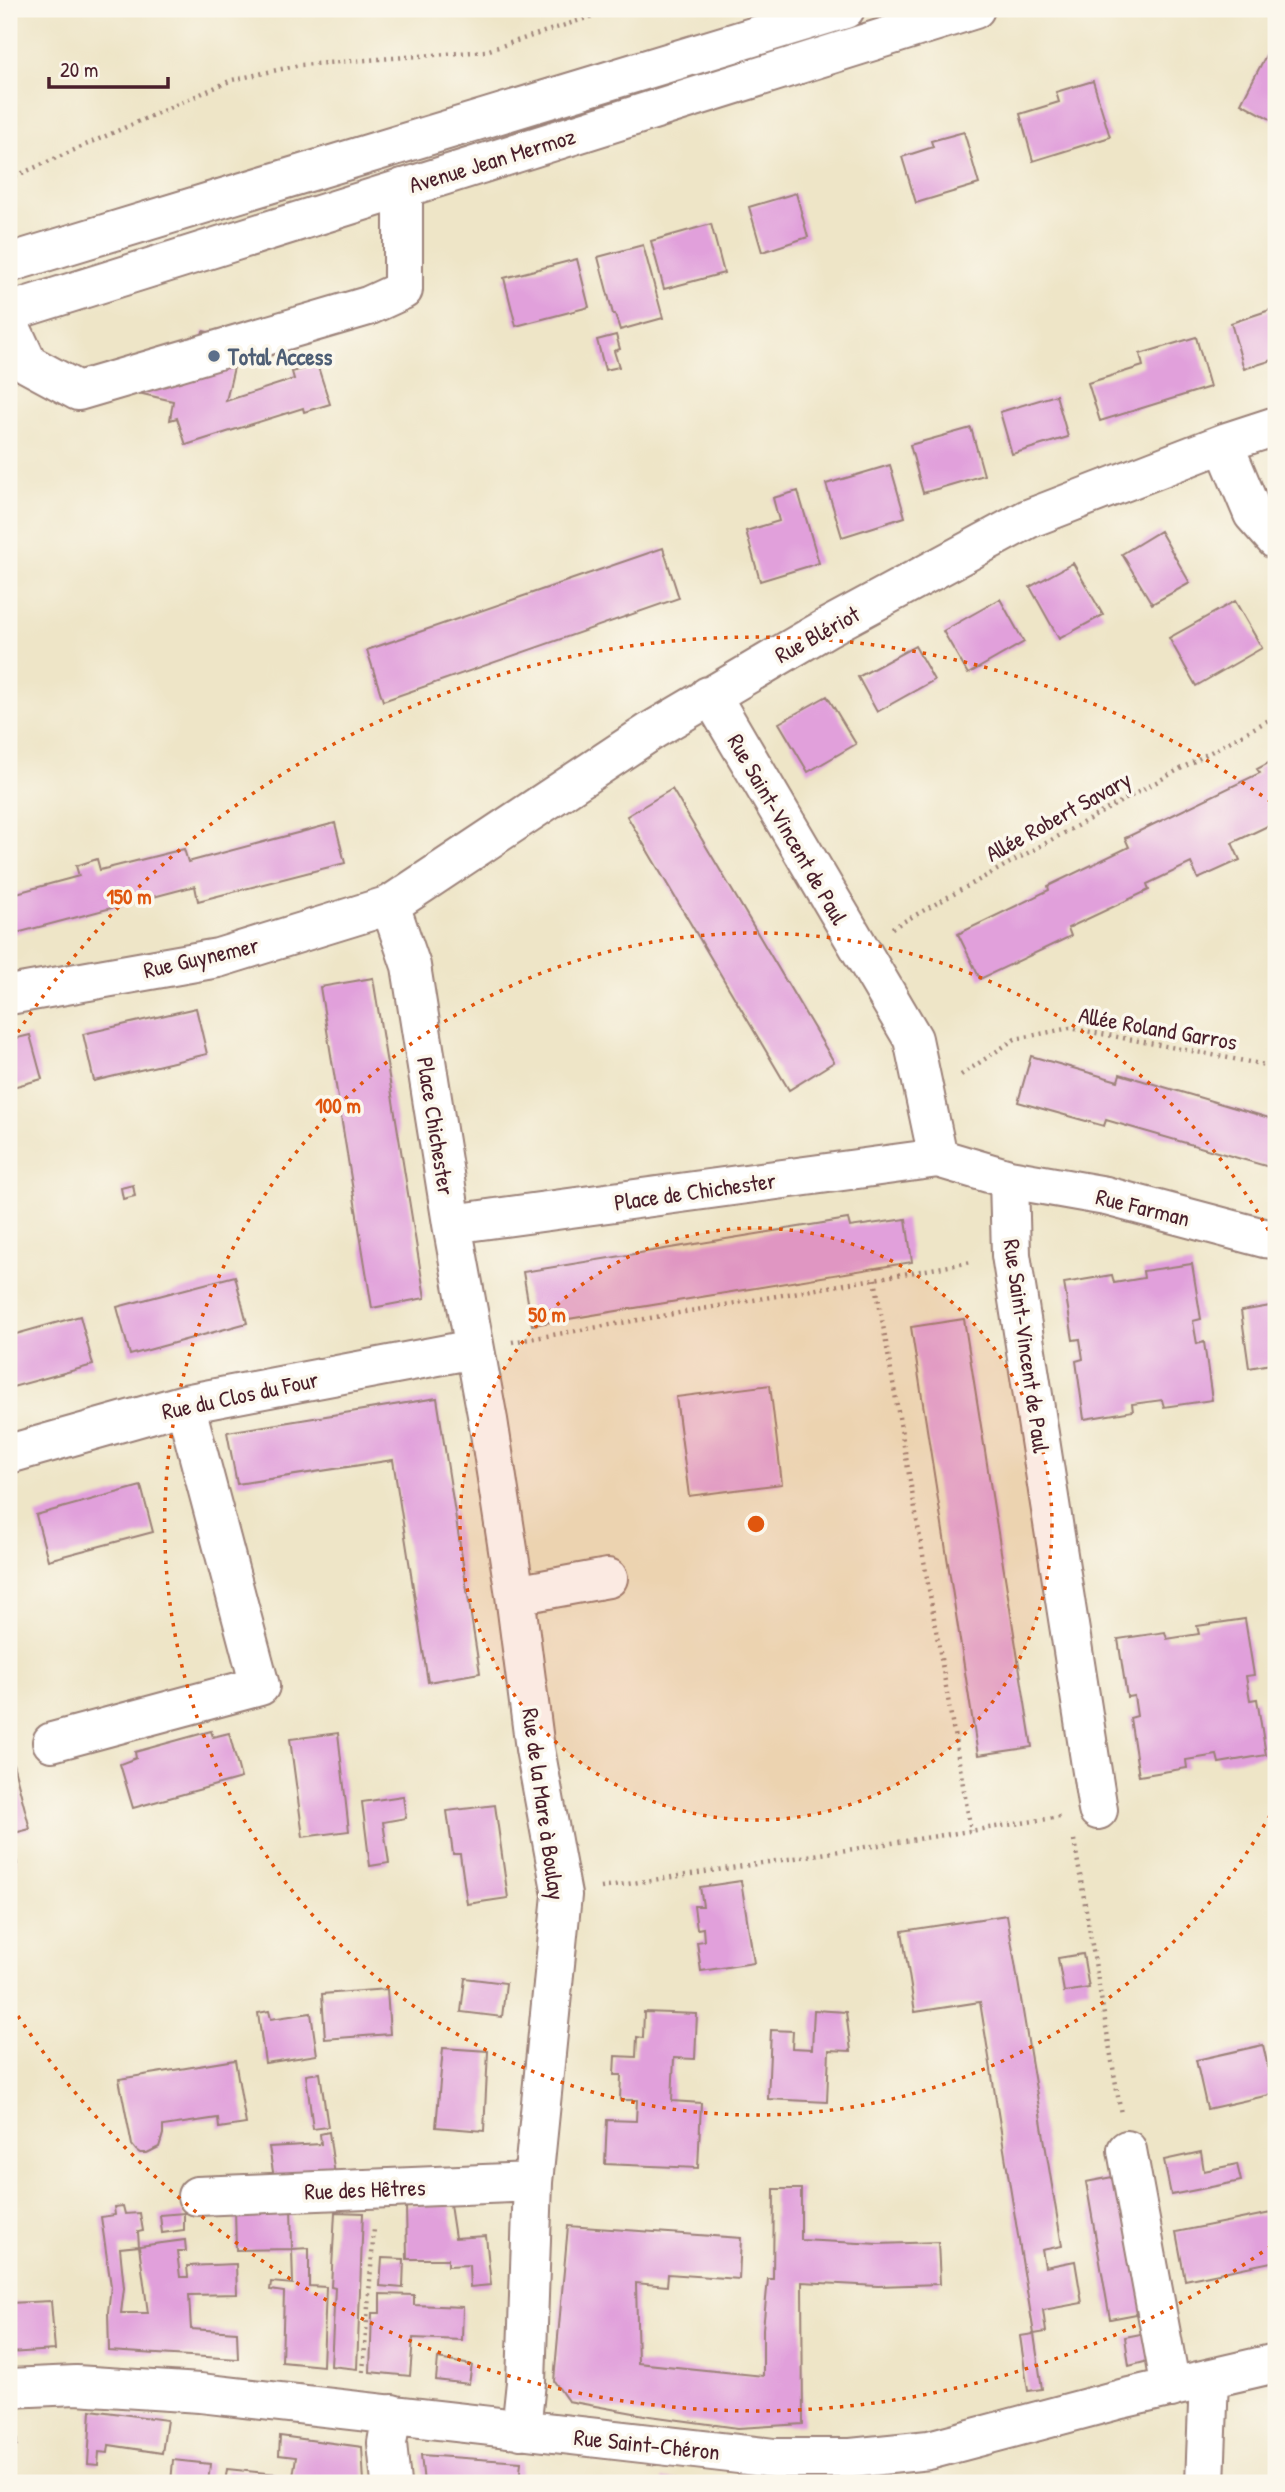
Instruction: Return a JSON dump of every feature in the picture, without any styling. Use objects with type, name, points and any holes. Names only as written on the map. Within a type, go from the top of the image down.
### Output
[{"type":"street","name":"Avenue Jean Mermoz","points":[[9,263],[845,9]]},
{"type":"street","name":"Avenue Jean Mermoz","points":[[9,312],[975,9]]},
{"type":"street","points":[[9,323],[28,364],[78,391],[368,306],[403,290],[403,188]]},
{"type":"street","name":"Rue Blériot","points":[[390,905],[708,696],[828,626],[1028,519],[1227,442],[1276,426]]},
{"type":"street","points":[[1227,442],[1228,454],[1253,513],[1276,540]]},
{"type":"street","name":"Rue Saint-Vincent de Paul","points":[[708,696],[719,709],[914,1039],[938,1158]]},
{"type":"street","name":"Rue Guynemer","points":[[9,995],[218,958],[390,905]]},
{"type":"street","name":"Place Chichester","points":[[390,905],[411,966],[474,1349]]},
{"type":"street","points":[[938,1158],[1009,1179]]},
{"type":"street","name":"Place de Chichester","points":[[452,1224],[938,1158]]},
{"type":"street","name":"Rue Saint-Vincent de Paul","points":[[1009,1179],[1010,1255],[1084,1813]]},
{"type":"street","name":"Rue Farman","points":[[1009,1179],[1106,1196],[1276,1239]]},
{"type":"street","name":"Rue du Clos du Four","points":[[9,1454],[185,1404],[474,1349]]},
{"type":"street","name":"Rue de la Mare à Boulay","points":[[474,1349],[515,1595],[535,1749],[562,1895],[533,2182],[526,2382],[521,2430]]},
{"type":"street","points":[[52,1742],[260,1686],[185,1404]]},
{"type":"street","points":[[515,1595],[608,1578]]},
{"type":"street","points":[[1127,2150],[1171,2388]]},
{"type":"street","name":"Rue des Hêtres","points":[[197,2196],[533,2182]]},
{"type":"street","name":"Rue Saint-Chéron","points":[[9,2388],[76,2385],[200,2393],[774,2458],[854,2471],[1276,2363]]},
{"type":"street","points":[[1205,2483],[1209,2379]]},
{"type":"street","points":[[376,2412],[387,2443],[391,2483]]},
{"type":"path","points":[[9,179],[232,80],[300,65],[486,51],[614,9]]},
{"type":"path","name":"Allée Robert Savary","points":[[858,947],[1276,716]]},
{"type":"path","name":"Allée Roland Garros","points":[[926,1099],[1015,1039],[1070,1028],[1276,1067]]},
{"type":"path","points":[[474,1349],[1010,1255]]},
{"type":"path","points":[[875,1279],[971,1831]]},
{"type":"path","points":[[562,1895],[1084,1813],[1127,2150]]},
{"type":"path","points":[[376,2188],[376,2412]]},
{"type":"building","points":[[1276,36],[1276,113],[1272,120],[1241,103]]},
{"type":"building","points":[[1093,81],[1110,137],[1033,161],[1020,114],[1059,102],[1056,92]]},
{"type":"building","points":[[964,132],[979,184],[916,203],[902,157],[933,147],[931,141]]},
{"type":"building","points":[[796,193],[808,237],[762,252],[749,207]]},
{"type":"building","points":[[711,224],[724,273],[664,289],[651,241]]},
{"type":"building","points":[[643,245],[663,318],[620,330],[598,257]]},
{"type":"building","points":[[577,259],[589,307],[516,326],[504,278]]},
{"type":"building","points":[[1276,308],[1276,359],[1244,369],[1231,323]]},
{"type":"building","points":[[203,331],[241,338],[226,401],[294,379],[292,372],[317,364],[330,404],[304,412],[303,408],[186,445],[177,418],[170,420],[173,401],[134,392],[195,372]]},
{"type":"building","points":[[616,335],[620,349],[614,351],[619,367],[605,370],[597,340]]},
{"type":"building","points":[[1196,337],[1210,387],[1100,421],[1088,383],[1143,366],[1140,354]]},
{"type":"building","points":[[1056,395],[1068,437],[1012,454],[1000,412]]},
{"type":"building","points":[[971,428],[984,475],[923,493],[910,445]]},
{"type":"building","points":[[890,465],[905,517],[842,537],[826,484]]},
{"type":"building","points":[[798,491],[819,563],[760,581],[746,531],[779,521],[773,498]]},
{"type":"building","points":[[1160,531],[1190,583],[1152,604],[1122,554]]},
{"type":"building","points":[[663,548],[679,598],[383,701],[367,650]]},
{"type":"building","points":[[1073,563],[1103,615],[1059,639],[1030,587]]},
{"type":"building","points":[[1000,599],[1024,642],[968,674],[943,631]]},
{"type":"building","points":[[1235,601],[1262,648],[1196,686],[1169,638]]},
{"type":"building","points":[[915,646],[934,680],[877,712],[858,677]]},
{"type":"building","points":[[827,696],[856,744],[808,772],[779,723]]},
{"type":"building","points":[[1276,759],[1276,822],[1232,843],[1240,860],[1198,879],[1191,863],[1147,884],[1149,890],[1068,928],[1071,936],[980,979],[958,934],[1129,847],[1125,838],[1260,773],[1257,769]]},
{"type":"building","points":[[672,789],[834,1062],[789,1090],[627,816]]},
{"type":"building","points":[[335,823],[345,863],[198,901],[195,886],[9,935],[9,895],[79,876],[76,866],[97,859],[100,870],[184,849],[188,862]]},
{"type":"building","points":[[373,978],[425,1298],[372,1308],[320,987]]},
{"type":"building","points":[[196,1008],[207,1054],[94,1081],[83,1034]]},
{"type":"building","points":[[30,1035],[42,1079],[9,1088],[9,1040]]},
{"type":"building","points":[[1031,1056],[1118,1081],[1120,1074],[1276,1120],[1276,1169],[1106,1120],[1104,1126],[1018,1102]]},
{"type":"building","points":[[133,1185],[135,1196],[123,1199],[121,1188]]},
{"type":"building","points":[[848,1219],[850,1227],[906,1219],[912,1262],[532,1325],[523,1272]]},
{"type":"building","points":[[1192,1264],[1201,1319],[1193,1321],[1197,1344],[1204,1342],[1212,1400],[1164,1407],[1162,1400],[1132,1404],[1133,1411],[1084,1419],[1076,1361],[1083,1359],[1080,1339],[1073,1340],[1064,1283],[1112,1275],[1114,1283],[1144,1278],[1143,1271]]},
{"type":"building","points":[[235,1276],[247,1323],[130,1355],[117,1307]]},
{"type":"building","points":[[1276,1305],[1276,1363],[1249,1368],[1241,1311]]},
{"type":"building","points":[[80,1316],[93,1365],[9,1388],[9,1336]]},
{"type":"building","points":[[964,1319],[1032,1747],[978,1755],[911,1327]]},
{"type":"building","points":[[770,1385],[782,1484],[689,1496],[676,1397]]},
{"type":"building","points":[[437,1398],[480,1673],[428,1682],[393,1460],[237,1484],[227,1432]]},
{"type":"building","points":[[141,1486],[153,1532],[48,1560],[36,1515]]},
{"type":"building","points":[[1245,1619],[1254,1675],[1246,1676],[1250,1700],[1257,1699],[1266,1755],[1219,1763],[1217,1755],[1186,1760],[1187,1768],[1139,1776],[1130,1718],[1137,1716],[1134,1696],[1127,1697],[1118,1639],[1165,1632],[1167,1639],[1199,1634],[1197,1626]]},
{"type":"building","points":[[211,1731],[213,1737],[229,1733],[241,1778],[133,1808],[120,1764],[136,1758],[135,1752]]},
{"type":"building","points":[[338,1733],[349,1831],[303,1837],[290,1739]]},
{"type":"building","points":[[10,1752],[30,1829],[10,1834],[17,1864],[9,1865]]},
{"type":"building","points":[[403,1796],[406,1818],[383,1822],[389,1863],[370,1866],[362,1802]]},
{"type":"building","points":[[495,1805],[508,1898],[467,1904],[460,1854],[453,1854],[447,1811]]},
{"type":"building","points":[[741,1881],[754,1963],[701,1971],[697,1942],[704,1941],[703,1928],[697,1929],[694,1906],[703,1906],[700,1887]]},
{"type":"building","points":[[1007,1915],[1062,2246],[1042,2250],[1045,2267],[1075,2261],[1082,2303],[1043,2310],[1046,2332],[1034,2334],[980,2002],[915,2012],[902,1931]]},
{"type":"building","points":[[1083,1954],[1089,1988],[1064,1992],[1058,1958]]},
{"type":"building","points":[[465,1978],[506,1983],[502,2017],[461,2012]]},
{"type":"building","points":[[387,1989],[390,2034],[325,2039],[322,1994]]},
{"type":"building","points":[[814,2010],[846,2012],[851,2051],[829,2050],[827,2102],[768,2099],[771,2030],[793,2031],[792,2048],[812,2049]]},
{"type":"building","points":[[269,2011],[271,2019],[311,2013],[317,2055],[265,2063],[258,2013]]},
{"type":"building","points":[[644,2012],[697,2014],[695,2059],[674,2058],[672,2101],[701,2103],[698,2168],[605,2164],[607,2120],[636,2121],[637,2100],[620,2100],[621,2075],[614,2075],[615,2056],[636,2057],[637,2037],[643,2038]]},
{"type":"building","points":[[1263,2045],[1274,2094],[1207,2109],[1196,2060]]},
{"type":"building","points":[[443,2048],[488,2051],[484,2131],[436,2127]]},
{"type":"building","points":[[235,2060],[246,2124],[219,2128],[218,2118],[163,2126],[159,2147],[147,2153],[136,2150],[132,2145],[119,2079]]},
{"type":"building","points":[[320,2073],[328,2127],[313,2129],[306,2075]]},
{"type":"building","points":[[329,2132],[335,2175],[274,2178],[269,2147],[321,2144],[320,2134]]},
{"type":"building","points":[[1201,2152],[1204,2171],[1237,2164],[1241,2181],[1171,2195],[1164,2160]]},
{"type":"building","points":[[1123,2175],[1147,2312],[1110,2319],[1086,2182]]},
{"type":"building","points":[[774,2189],[801,2189],[801,2240],[879,2244],[938,2242],[940,2284],[878,2286],[802,2282],[803,2424],[738,2428],[568,2401],[554,2381],[568,2226],[741,2238],[739,2279],[668,2274],[667,2286],[636,2283],[638,2363],[763,2376],[763,2329],[768,2279],[773,2279]]},
{"type":"building","points":[[291,2205],[292,2249],[236,2250],[235,2209]]},
{"type":"building","points":[[406,2205],[450,2205],[455,2238],[486,2236],[491,2285],[470,2287],[469,2265],[448,2266],[448,2259],[407,2259]]},
{"type":"building","points":[[123,2206],[125,2214],[140,2213],[143,2231],[138,2232],[139,2246],[185,2240],[186,2251],[177,2251],[180,2277],[188,2277],[187,2266],[236,2264],[237,2294],[189,2295],[191,2329],[237,2332],[238,2359],[109,2351],[108,2312],[111,2286],[101,2217],[115,2215],[114,2207]],"holes":[[[139,2246],[148,2313],[121,2313],[124,2288],[120,2248]]]},
{"type":"building","points":[[335,2212],[363,2213],[357,2369],[331,2366]]},
{"type":"building","points":[[1276,2212],[1276,2261],[1185,2280],[1176,2232]]},
{"type":"building","points":[[184,2213],[184,2230],[162,2233],[160,2215]]},
{"type":"building","points":[[309,2248],[309,2286],[326,2287],[323,2366],[282,2362],[284,2292],[270,2290],[271,2282],[293,2284],[292,2249]]},
{"type":"building","points":[[382,2258],[404,2259],[403,2288],[380,2286]]},
{"type":"building","points":[[380,2294],[414,2295],[414,2305],[463,2307],[462,2340],[413,2338],[410,2376],[370,2372],[372,2313],[380,2313]]},
{"type":"building","points":[[51,2301],[55,2350],[9,2353],[9,2303]]},
{"type":"building","points":[[1151,2332],[1156,2359],[1129,2366],[1125,2337]]},
{"type":"building","points":[[1034,2334],[1042,2389],[1028,2391],[1020,2336]]},
{"type":"building","points":[[438,2359],[472,2365],[469,2384],[436,2380]]},
{"type":"building","points":[[91,2410],[167,2420],[162,2453],[109,2445],[108,2453],[99,2452],[98,2465],[88,2464]]},
{"type":"building","points":[[17,2411],[17,2445],[9,2446],[9,2412]]},
{"type":"building","points":[[280,2436],[362,2447],[364,2483],[292,2483],[296,2457],[279,2455]]},
{"type":"building","points":[[421,2455],[521,2462],[519,2483],[424,2483]]},
{"type":"building","points":[[173,2460],[210,2464],[208,2483],[171,2483]]},
{"type":"building","points":[[227,2469],[277,2474],[276,2483],[225,2483]]},
{"type":"building","points":[[663,2479],[692,2481],[692,2483],[662,2483]]},
{"type":"place","name":"Total Access","points":[[214,356]]}]
